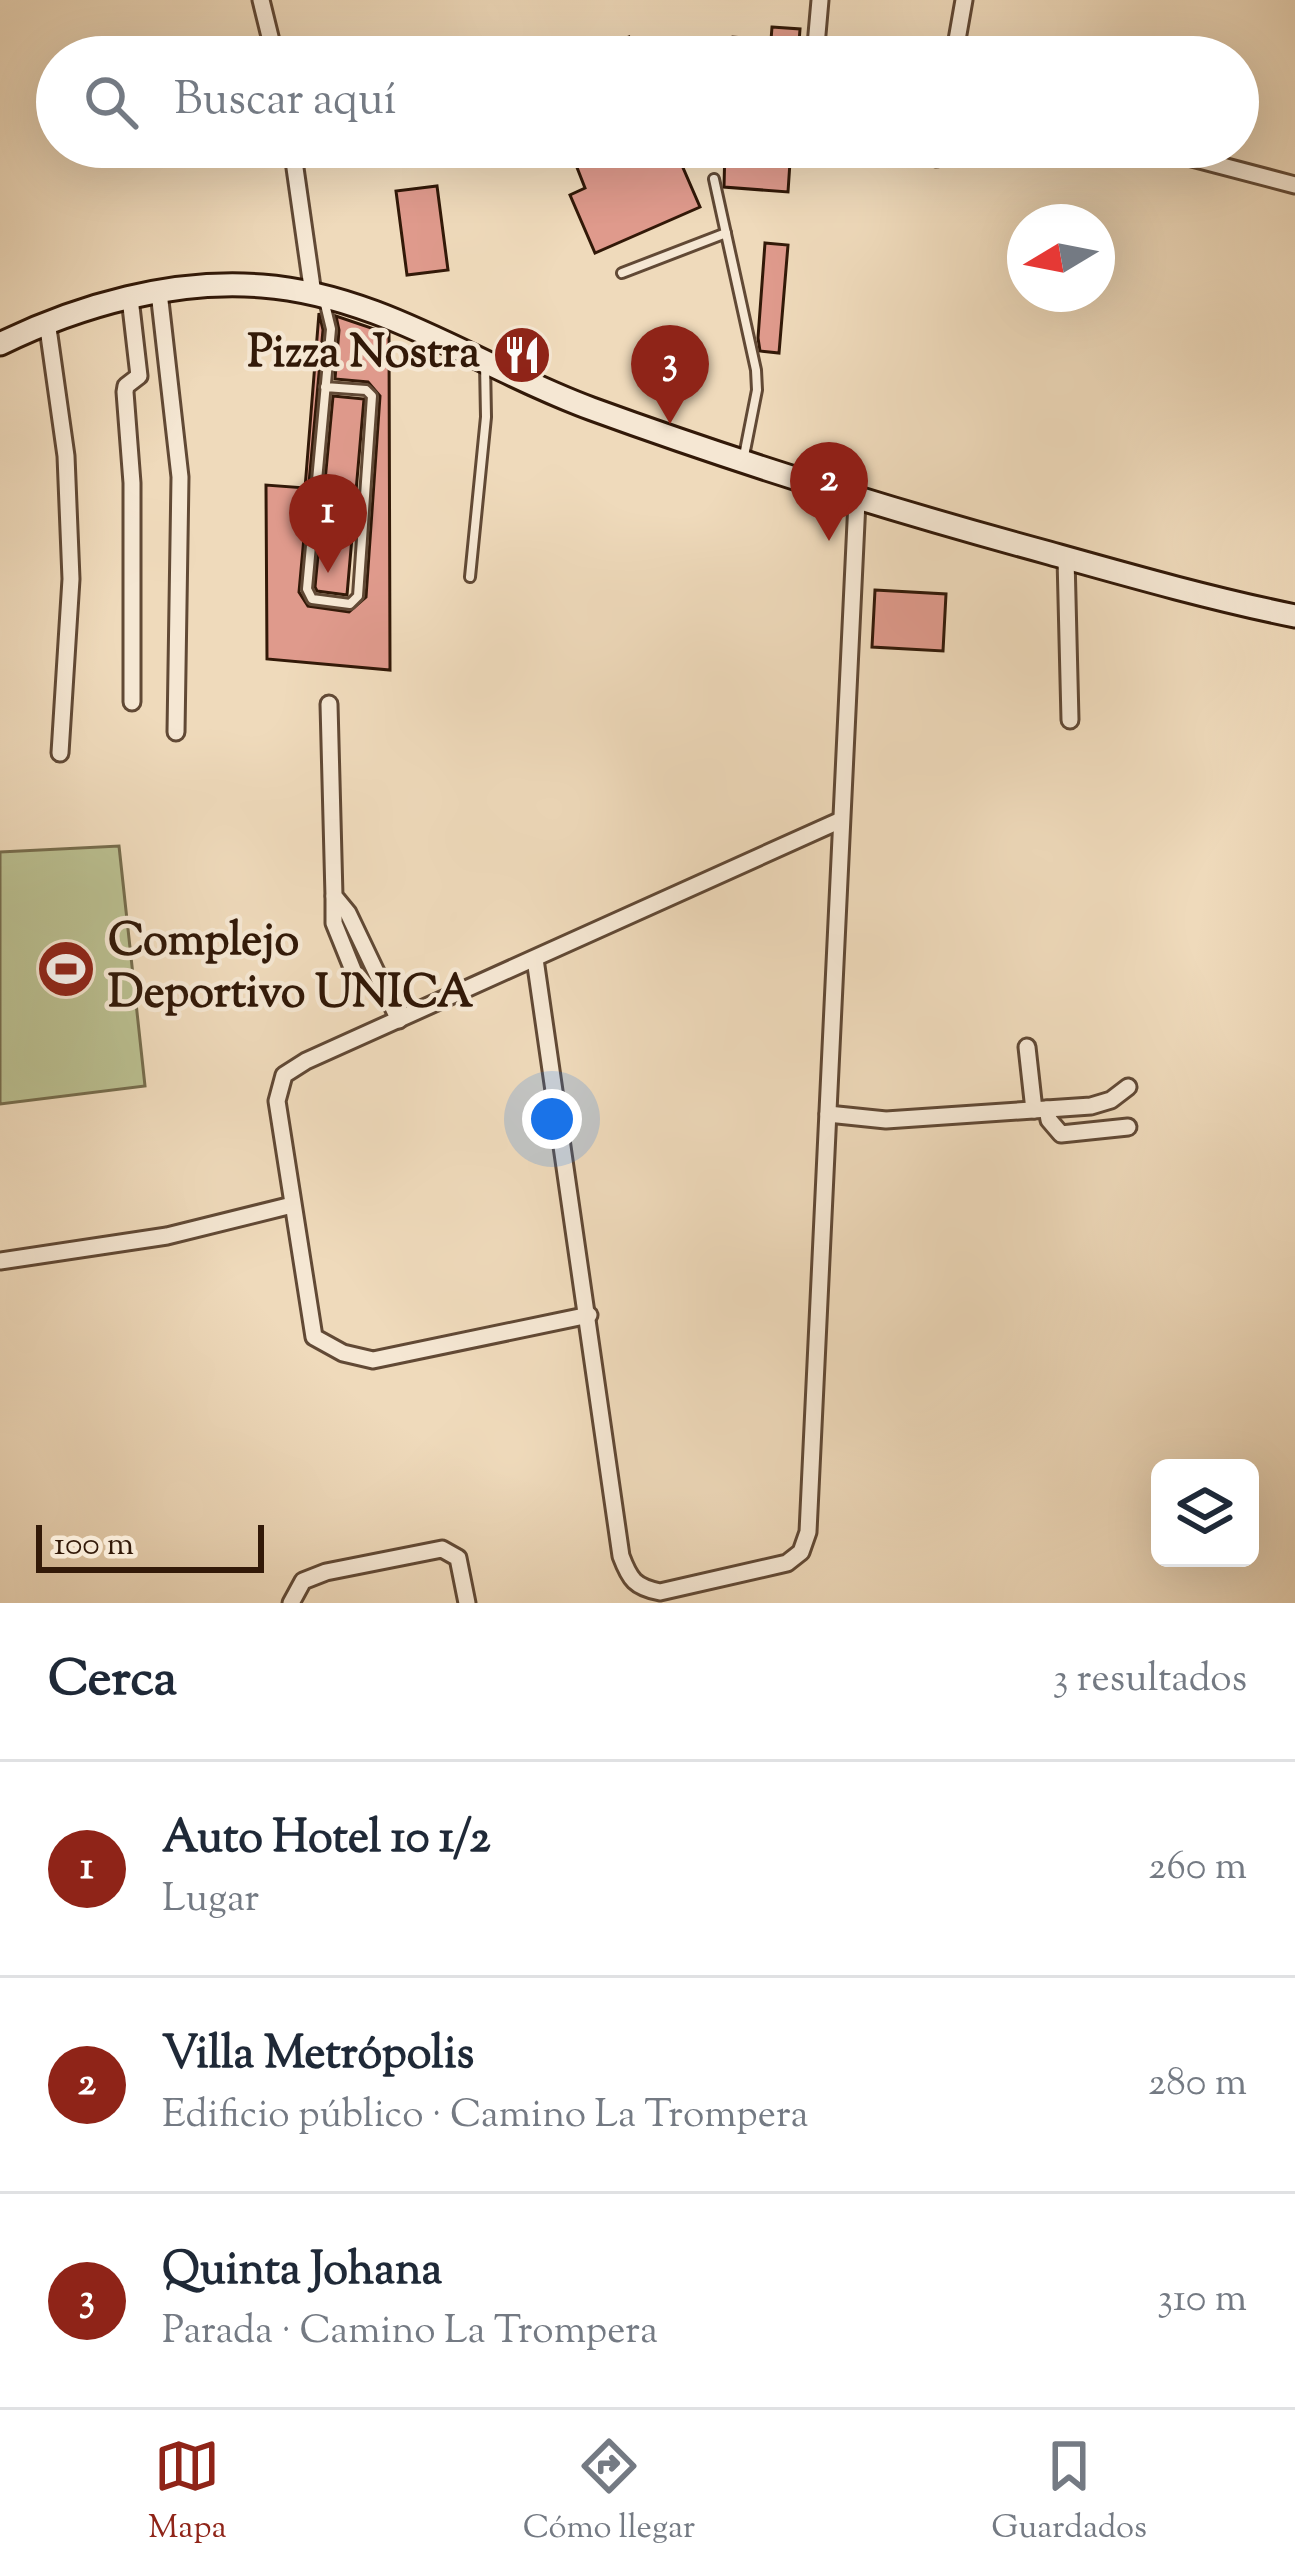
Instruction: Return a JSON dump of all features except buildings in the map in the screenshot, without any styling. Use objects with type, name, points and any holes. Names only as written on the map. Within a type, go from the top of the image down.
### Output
[{"type":"street","points":[[261,0],[270,36]]},
{"type":"street","points":[[817,36],[820,0]]},
{"type":"street","points":[[958,36],[964,0]]},
{"type":"street","points":[[296,168],[318,296]]},
{"type":"street","points":[[1232,168],[1295,184]]},
{"type":"street","points":[[0,344],[46,321],[159,292],[264,286],[352,303],[560,397],[857,501],[1295,616]]},
{"type":"street","points":[[159,292],[180,477],[176,732]]},
{"type":"street","points":[[130,298],[139,376],[125,392],[132,482],[132,702]]},
{"type":"street","points":[[46,321],[66,456],[71,579],[60,753]]},
{"type":"street","points":[[535,959],[621,1556],[629,1579],[640,1588],[660,1592],[787,1563],[801,1552],[808,1532],[857,501]]},
{"type":"street","points":[[1066,558],[1070,720]]},
{"type":"street","points":[[329,704],[334,923],[355,975]]},
{"type":"street","points":[[589,1315],[373,1360],[343,1354],[314,1337],[277,1101],[284,1076],[306,1061],[842,820]]},
{"type":"street","points":[[334,896],[348,913],[399,1019]]},
{"type":"street","points":[[1027,1047],[1040,1110],[1061,1134],[1128,1127]]},
{"type":"street","points":[[827,1114],[886,1120],[1091,1106],[1111,1100],[1128,1087]]},
{"type":"street","points":[[0,1261],[167,1236],[292,1205]]},
{"type":"street","points":[[291,1603],[303,1581],[326,1572],[442,1549],[458,1558],[467,1603]]},
{"type":"lane","points":[[714,179],[758,390],[742,462]]},
{"type":"lane","points":[[622,273],[726,233]]},
{"type":"lane","points":[[318,296],[331,329],[325,386],[307,589],[312,599],[350,604],[358,596],[372,396],[366,390],[325,386]]},
{"type":"lane","points":[[470,577],[486,417],[485,362]]},
{"type":"green space","name":"Complejo Deportivo UNICA","points":[[119,846],[145,1086],[0,1104],[0,852]]},
{"type":"place","name":"Pizza Nostra","points":[[522,355]]},
{"type":"place","name":"Quinta Johana","points":[[670,424]]},
{"type":"place","name":"Villa Metrópolis","points":[[829,541]]},
{"type":"place","name":"Auto Hotel 10 1/2","points":[[328,573]]},
{"type":"place","name":"Complejo Deportivo UNICA","points":[[66,969]]}]
